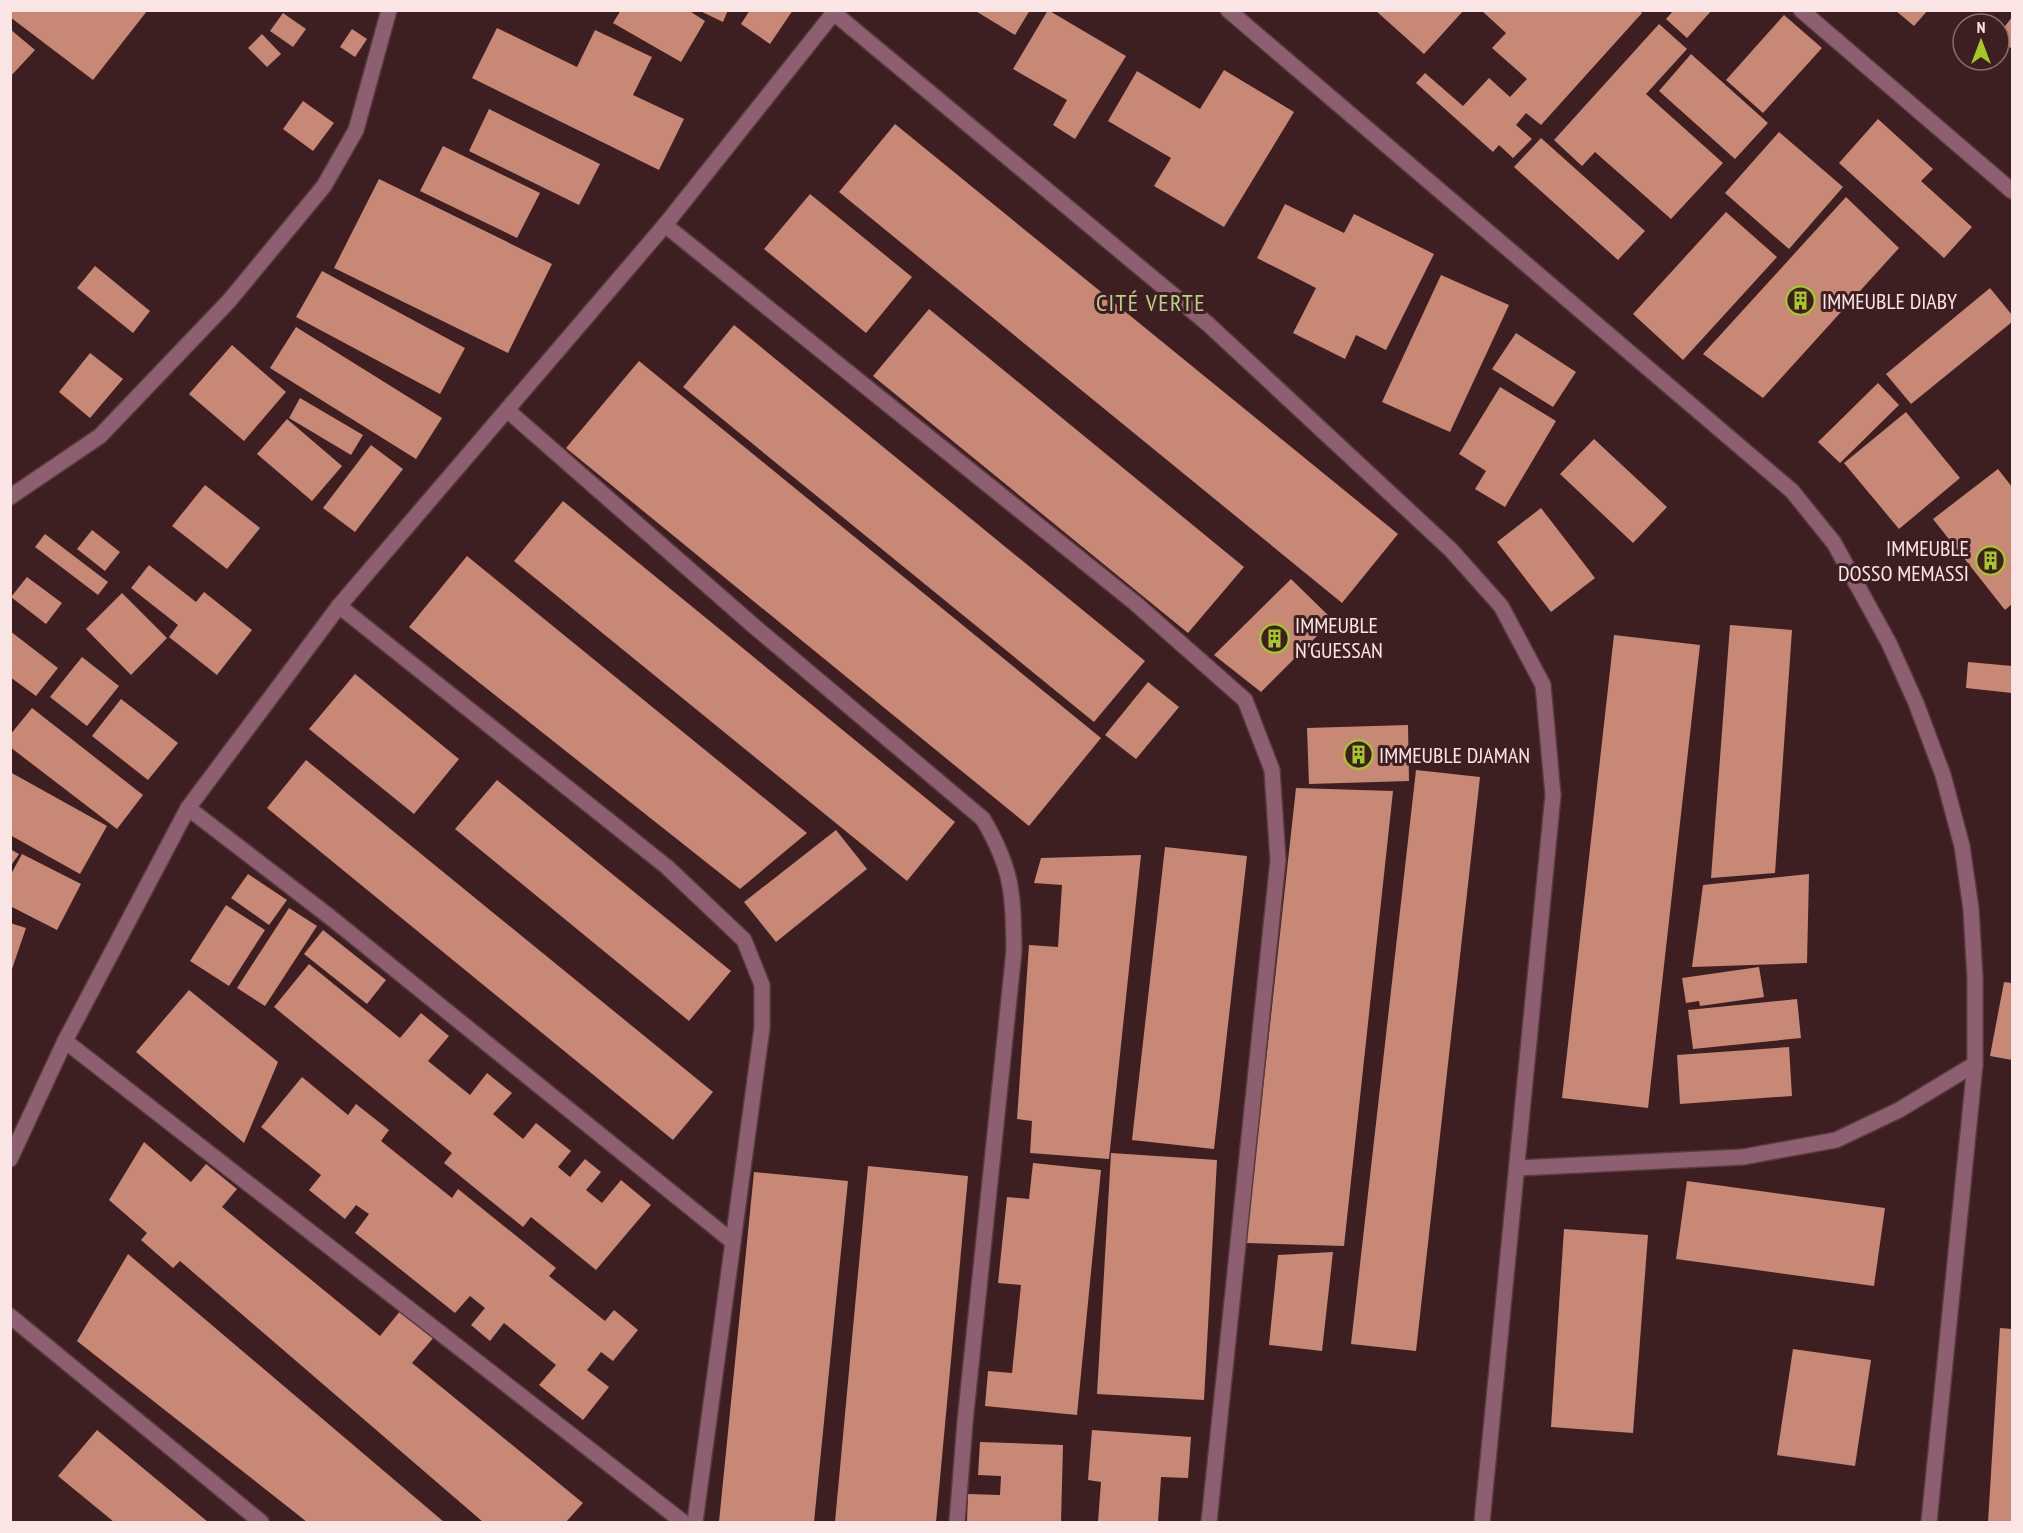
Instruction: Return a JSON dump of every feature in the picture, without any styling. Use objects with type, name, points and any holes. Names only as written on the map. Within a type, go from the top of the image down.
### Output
[{"type":"street","points":[[10,497],[100,436],[229,301],[324,186],[356,130],[389,10]]},
{"type":"street","points":[[1228,10],[1792,491],[1834,543],[1889,643],[1916,703],[1943,776],[1962,846],[1974,955],[1975,1064],[1929,1522]]},
{"type":"street","points":[[1801,10],[2013,191]]},
{"type":"street","points":[[10,1159],[65,1041],[188,808],[339,606],[665,225],[835,12],[1208,324],[1451,550],[1501,606],[1543,685],[1553,795],[1482,1522]]},
{"type":"street","points":[[665,225],[1135,603],[1245,700],[1272,770],[1278,860],[1209,1522]]},
{"type":"street","points":[[507,410],[755,627],[983,819],[1001,850],[1013,894],[1014,951],[964,1422],[957,1522]]},
{"type":"street","points":[[339,606],[667,867],[744,940],[762,985],[762,1028],[695,1522]]},
{"type":"street","points":[[188,808],[330,917],[733,1242]]},
{"type":"street","points":[[65,1041],[683,1522]]},
{"type":"street","points":[[1517,1168],[1743,1157],[1836,1140],[1899,1110],[1975,1064]]},
{"type":"street","points":[[10,1316],[261,1522]]},
{"type":"building","points":[[10,10],[147,11],[93,80],[10,17]]},
{"type":"building","points":[[621,10],[688,10],[705,21],[681,62],[613,23]]},
{"type":"building","points":[[698,10],[728,10],[723,22]]},
{"type":"building","points":[[750,10],[793,10],[770,44],[741,24]]},
{"type":"building","points":[[974,10],[1030,10],[1015,35]]},
{"type":"building","points":[[1048,10],[1126,56],[1075,139],[1053,125],[1067,100],[1013,69]]},
{"type":"building","points":[[1375,10],[1464,10],[1424,54]]},
{"type":"building","points":[[1481,10],[1639,10],[1642,13],[1541,125],[1526,113],[1516,125],[1532,139],[1513,158],[1499,145],[1493,152],[1416,83],[1425,73],[1463,106],[1489,78],[1510,97],[1527,79],[1492,48],[1506,33]]},
{"type":"building","points":[[1674,10],[1712,10],[1687,38],[1666,19]]},
{"type":"building","points":[[1895,10],[1928,10],[1914,26]]},
{"type":"building","points":[[283,13],[306,29],[293,47],[270,31]]},
{"type":"building","points":[[1784,15],[1822,48],[1763,113],[1726,80]]},
{"type":"building","points":[[2012,17],[2012,49],[2011,48]]},
{"type":"building","points":[[1659,24],[1687,49],[1646,94],[1723,163],[1671,219],[1595,152],[1582,166],[1554,140]]},
{"type":"building","points":[[497,28],[577,67],[595,30],[652,57],[633,95],[684,119],[659,170],[472,78]]},
{"type":"building","points":[[10,29],[35,50],[10,77]]},
{"type":"building","points":[[352,29],[367,39],[355,57],[340,47]]},
{"type":"building","points":[[262,34],[281,54],[267,67],[248,48]]},
{"type":"building","points":[[1691,54],[1768,123],[1735,159],[1659,91]]},
{"type":"building","points":[[1224,70],[1294,112],[1224,227],[1154,186],[1171,158],[1108,121],[1137,71],[1200,109]]},
{"type":"building","points":[[303,101],[334,123],[313,151],[283,129]]},
{"type":"building","points":[[489,109],[600,164],[579,205],[469,151]]},
{"type":"building","points":[[1878,119],[1933,169],[1921,181],[1972,227],[1944,258],[1839,163]]},
{"type":"building","points":[[895,124],[1398,534],[1342,603],[839,192]]},
{"type":"building","points":[[1779,132],[1843,187],[1789,249],[1725,193]]},
{"type":"building","points":[[1541,138],[1645,231],[1618,260],[1514,167]]},
{"type":"building","points":[[443,146],[540,193],[517,238],[420,191]]},
{"type":"building","points":[[379,179],[552,264],[508,353],[334,268]]},
{"type":"building","points":[[810,194],[912,277],[866,333],[764,249]]},
{"type":"building","name":"IMMEUBLE DIABY","points":[[1846,197],[1899,248],[1763,398],[1703,354]]},
{"type":"building","points":[[1285,204],[1344,233],[1354,214],[1434,254],[1386,350],[1356,335],[1345,359],[1293,333],[1316,288],[1257,258]]},
{"type":"building","points":[[1726,212],[1777,257],[1683,360],[1633,314]]},
{"type":"building","points":[[95,266],[150,311],[133,333],[77,288]]},
{"type":"building","points":[[322,271],[465,348],[440,394],[296,317]]},
{"type":"building","points":[[1441,275],[1509,305],[1450,432],[1382,402]]},
{"type":"building","points":[[1990,288],[2012,315],[2012,322],[1911,404],[1886,374]]},
{"type":"building","points":[[929,309],[1244,567],[1188,633],[873,376]]},
{"type":"building","points":[[734,325],[1145,661],[1094,722],[683,387]]},
{"type":"building","points":[[296,327],[442,418],[416,459],[270,368]]},
{"type":"building","points":[[1516,333],[1576,372],[1553,407],[1492,369]]},
{"type":"building","points":[[232,345],[286,392],[244,441],[189,394]]},
{"type":"building","points":[[90,353],[123,379],[90,418],[59,392]]},
{"type":"building","points":[[639,361],[1101,738],[1029,826],[566,448]]},
{"type":"building","points":[[1878,383],[1899,405],[1840,463],[1818,442]]},
{"type":"building","points":[[1500,387],[1556,421],[1505,507],[1475,489],[1486,471],[1459,454]]},
{"type":"building","points":[[300,398],[363,435],[351,455],[289,418]]},
{"type":"building","points":[[1906,412],[1960,478],[1899,529],[1844,463]]},
{"type":"building","points":[[287,419],[342,466],[312,501],[257,454]]},
{"type":"building","points":[[1594,439],[1667,507],[1633,543],[1560,474]]},
{"type":"building","points":[[371,445],[403,469],[355,532],[323,508]]},
{"type":"building","name":"IMMEUBLE DOSSO MEMASSI","points":[[1998,469],[2012,487],[2012,604],[2005,610],[1933,519]]},
{"type":"building","points":[[205,485],[260,528],[227,569],[172,526]]},
{"type":"building","points":[[563,501],[955,822],[907,881],[514,561]]},
{"type":"building","points":[[1541,508],[1595,578],[1551,612],[1497,542]]},
{"type":"building","points":[[92,530],[120,552],[105,571],[77,549]]},
{"type":"building","points":[[45,534],[108,582],[98,595],[35,547]]},
{"type":"building","points":[[467,556],[807,833],[740,889],[409,627]]},
{"type":"building","points":[[149,565],[196,602],[204,592],[252,630],[217,675],[169,637],[178,625],[131,588]]},
{"type":"building","points":[[27,577],[62,603],[46,624],[11,597]]},
{"type":"building","name":"IMMEUBLE N'GUESSAN","points":[[1291,579],[1333,620],[1261,692],[1214,655]]},
{"type":"building","points":[[122,593],[167,638],[131,675],[86,629]]},
{"type":"building","points":[[1730,625],[1792,630],[1775,873],[1711,878]]},
{"type":"building","points":[[10,631],[58,668],[36,696],[10,677]]},
{"type":"building","points":[[1614,635],[1700,645],[1648,1108],[1562,1098]]},
{"type":"building","points":[[82,657],[119,686],[87,726],[50,697]]},
{"type":"building","points":[[1968,662],[2012,666],[2012,693],[1966,688]]},
{"type":"building","points":[[355,674],[459,759],[414,814],[309,729]]},
{"type":"building","points":[[1148,682],[1179,707],[1136,759],[1105,735]]},
{"type":"building","points":[[121,699],[178,743],[148,780],[92,736]]},
{"type":"building","points":[[32,708],[143,795],[117,829],[10,747],[10,735]]},
{"type":"building","name":"IMMEUBLE DJAMAN","points":[[1408,725],[1409,781],[1309,784],[1307,728]]},
{"type":"building","points":[[306,760],[713,1092],[673,1140],[267,808]]},
{"type":"building","points":[[1416,770],[1480,777],[1416,1351],[1351,1344]]},
{"type":"building","points":[[10,772],[107,826],[80,874],[10,835]]},
{"type":"building","points":[[497,780],[731,971],[689,1021],[455,829]]},
{"type":"building","points":[[1296,788],[1393,791],[1344,1246],[1246,1243]]},
{"type":"building","points":[[836,830],[867,869],[776,942],[744,902]]},
{"type":"building","points":[[1165,847],[1247,856],[1214,1149],[1132,1140]]},
{"type":"building","points":[[10,849],[19,854],[10,867]]},
{"type":"building","points":[[22,854],[81,884],[57,930],[10,906],[10,876]]},
{"type":"building","points":[[1141,855],[1109,1159],[1030,1153],[1032,1121],[1017,1119],[1029,945],[1058,947],[1062,885],[1034,883],[1041,858]]},
{"type":"building","points":[[248,874],[287,900],[269,925],[231,898]]},
{"type":"building","points":[[1809,874],[1807,963],[1692,967],[1703,885]]},
{"type":"building","points":[[226,905],[265,930],[229,986],[190,961]]},
{"type":"building","points":[[289,908],[317,926],[265,1006],[237,988]]},
{"type":"building","points":[[10,923],[26,928],[11,972],[10,972]]},
{"type":"building","points":[[323,930],[386,980],[367,1004],[304,954]]},
{"type":"building","points":[[309,964],[400,1038],[421,1013],[449,1036],[428,1061],[470,1095],[487,1073],[512,1093],[493,1114],[523,1139],[536,1123],[571,1151],[558,1167],[570,1177],[585,1159],[601,1172],[586,1190],[602,1203],[621,1180],[651,1205],[596,1270],[531,1217],[523,1227],[444,1163],[452,1153],[274,1007]]},
{"type":"building","points":[[1759,967],[1764,997],[1700,1006],[1699,1001],[1686,1003],[1682,978]]},
{"type":"building","points":[[2004,982],[2012,983],[2012,1060],[1990,1056]]},
{"type":"building","points":[[189,990],[278,1062],[244,1143],[136,1052]]},
{"type":"building","points":[[1797,999],[1801,1038],[1693,1049],[1688,1010]]},
{"type":"building","points":[[1789,1047],[1792,1096],[1680,1104],[1677,1055]]},
{"type":"building","points":[[302,1077],[348,1115],[356,1104],[389,1130],[381,1141],[452,1198],[458,1189],[556,1268],[549,1276],[605,1321],[614,1310],[638,1330],[613,1361],[601,1352],[587,1370],[609,1387],[583,1420],[539,1385],[556,1365],[504,1323],[490,1341],[471,1325],[485,1308],[470,1296],[455,1313],[355,1233],[369,1214],[356,1205],[345,1219],[309,1190],[321,1175],[261,1127]]},
{"type":"building","points":[[144,1142],[191,1182],[206,1164],[237,1189],[222,1207],[380,1336],[401,1310],[434,1337],[412,1363],[583,1503],[566,1522],[483,1522],[180,1261],[173,1268],[141,1240],[147,1233],[109,1200]]},
{"type":"building","points":[[1111,1153],[1217,1160],[1204,1400],[1097,1394]]},
{"type":"building","points":[[1033,1163],[1101,1170],[1077,1415],[985,1406],[988,1371],[1012,1373],[1021,1285],[998,1283],[1007,1197],[1029,1199]]},
{"type":"building","points":[[868,1166],[968,1176],[936,1522],[835,1522]]},
{"type":"building","points":[[754,1172],[848,1181],[814,1522],[719,1522]]},
{"type":"building","points":[[1687,1181],[1885,1208],[1874,1286],[1676,1259]]},
{"type":"building","points":[[1564,1229],[1648,1235],[1633,1433],[1551,1427]]},
{"type":"building","points":[[1333,1252],[1322,1351],[1269,1345],[1278,1255]]},
{"type":"building","points":[[128,1254],[444,1522],[307,1522],[77,1341]]},
{"type":"building","points":[[2000,1328],[2012,1329],[2012,1522],[1988,1522]]},
{"type":"building","points":[[1793,1349],[1871,1360],[1855,1466],[1777,1455]]},
{"type":"building","points":[[97,1430],[208,1522],[114,1522],[58,1476]]},
{"type":"building","points":[[1092,1430],[1191,1437],[1188,1478],[1161,1477],[1158,1522],[1098,1522],[1101,1482],[1088,1480]]},
{"type":"building","points":[[980,1442],[1063,1445],[1061,1522],[967,1522],[968,1494],[1000,1495],[1001,1476],[978,1475]]},
{"type":"place","name":"IMMEUBLE DIABY","points":[[1801,301]]},
{"type":"place","name":"IMMEUBLE DOSSO MEMASSI","points":[[1990,561]]},
{"type":"place","name":"IMMEUBLE N'GUESSAN","points":[[1274,638]]},
{"type":"place","name":"IMMEUBLE DJAMAN","points":[[1358,755]]},
{"type":"district","name":"CITÉ VERTE","points":[[1151,303]]}]
